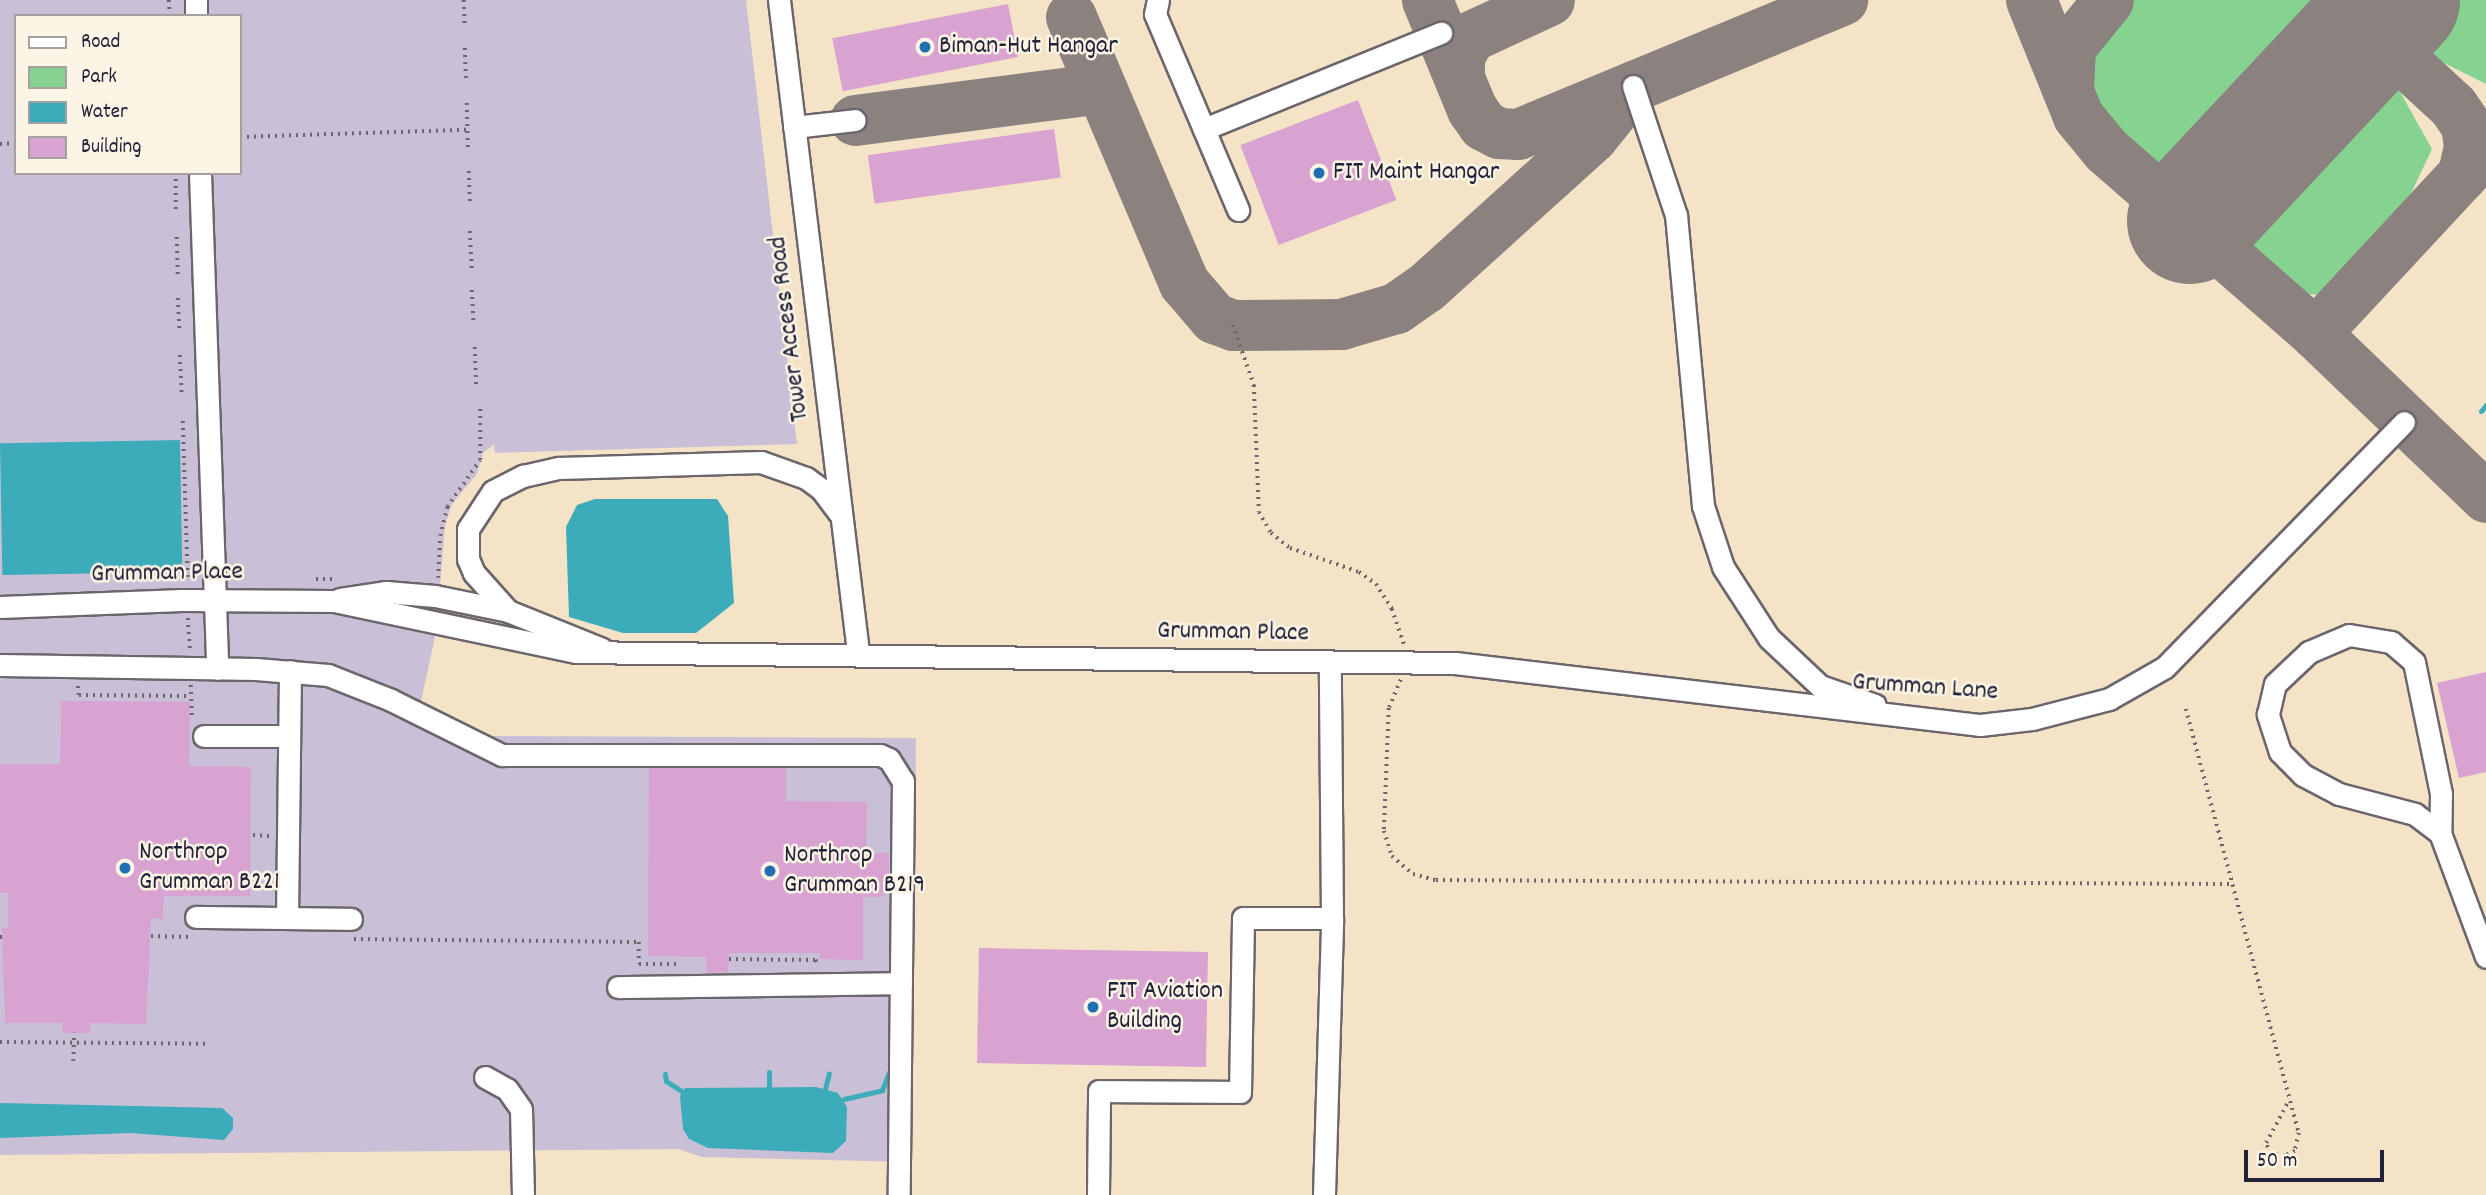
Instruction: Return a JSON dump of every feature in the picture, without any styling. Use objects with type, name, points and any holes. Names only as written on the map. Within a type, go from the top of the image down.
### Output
[{"type":"street","name":"Tower Access Road","points":[[779,0],[858,652]]},
{"type":"street","points":[[1158,0],[1155,14],[1238,210]]},
{"type":"street","points":[[1204,129],[1441,33]]},
{"type":"street","points":[[1633,86],[1676,215],[1703,506],[1723,567],[1769,638],[1820,686],[1914,718]]},
{"type":"street","points":[[794,127],[855,120]]},
{"type":"street","points":[[200,175],[217,668]]},
{"type":"street","name":"Grumman Lane","points":[[1330,664],[1410,661],[1980,725],[2032,719],[2109,699],[2165,667],[2404,422]]},
{"type":"street","points":[[508,611],[474,573],[468,559],[468,529],[493,491],[523,476],[559,468],[776,464],[821,489],[840,516]]},
{"type":"street","name":"Grumman Place","points":[[0,607],[216,600],[334,601],[386,592],[435,597],[508,611],[603,650]]},
{"type":"street","name":"Grumman Place","points":[[334,601],[576,652],[858,652],[1330,664],[1332,918],[1324,1195]]},
{"type":"street","points":[[2440,833],[2415,814],[2339,794],[2302,775],[2280,752],[2269,714],[2275,684],[2309,652],[2349,635],[2391,642],[2414,662],[2441,794],[2440,833],[2486,957]]},
{"type":"street","points":[[0,665],[290,671],[351,682],[502,755],[619,753],[889,759],[903,781],[899,1195]]},
{"type":"street","points":[[287,918],[290,671]]},
{"type":"street","points":[[198,728],[289,736]]},
{"type":"street","points":[[196,917],[287,918],[351,929]]},
{"type":"street","points":[[1098,1195],[1099,1091],[1241,1092],[1243,918],[1332,918]]},
{"type":"street","points":[[618,987],[901,983]]},
{"type":"street","points":[[485,1077],[508,1089],[521,1109],[523,1195]]},
{"type":"path","points":[[464,0],[465,26]]},
{"type":"path","points":[[465,48],[466,81]]},
{"type":"path","points":[[467,103],[468,148]]},
{"type":"path","points":[[242,136],[467,130]]},
{"type":"path","points":[[470,171],[470,203]]},
{"type":"path","points":[[176,179],[176,212]]},
{"type":"path","points":[[470,231],[472,269]]},
{"type":"path","points":[[177,237],[178,278]]},
{"type":"path","points":[[472,290],[474,324]]},
{"type":"path","points":[[178,298],[180,333]]},
{"type":"path","points":[[1233,325],[1255,385],[1259,512],[1271,533],[1290,548],[1359,572],[1376,584],[1392,609],[1410,661],[1389,708],[1384,831],[1392,856],[1413,874],[1436,880],[2232,884]]},
{"type":"path","points":[[475,347],[476,385]]},
{"type":"path","points":[[180,355],[182,396]]},
{"type":"path","points":[[435,597],[445,514],[480,460],[480,407]]},
{"type":"path","points":[[174,584],[188,583],[183,421]]},
{"type":"path","points":[[188,613],[190,654]]},
{"type":"path","points":[[191,680],[198,728]]},
{"type":"path","points":[[2186,709],[2299,1133],[2295,1151],[2285,1156],[2270,1154],[2269,1134],[2289,1100]]},
{"type":"path","points":[[253,835],[275,836]]},
{"type":"path","points":[[351,929],[639,942],[639,964],[679,965]]},
{"type":"path","points":[[151,936],[205,937]]},
{"type":"path","points":[[73,1061],[74,1033]]},
{"type":"path","points":[[0,1042],[210,1044]]},
{"type":"shaded area","points":[[0,0],[746,0],[797,444],[495,453],[494,444],[483,453],[477,474],[452,504],[445,525],[440,585],[446,587],[421,701],[490,736],[916,738],[911,1162],[702,1157],[678,1149],[0,1155]]},
{"type":"green space","points":[[2132,0],[2311,0],[2327,27],[2206,155],[2179,171],[2164,171],[2151,166],[2108,125],[2085,85],[2087,50]]},
{"type":"green space","points":[[2440,0],[2486,0],[2486,84],[2430,56],[2408,33]]},
{"type":"green space","points":[[2376,71],[2399,90],[2432,149],[2405,206],[2340,284],[2318,295],[2298,293],[2250,250],[2247,211]]},
{"type":"water","points":[[180,440],[182,572],[2,575],[0,443]]},
{"type":"water","points":[[595,499],[717,499],[728,516],[734,603],[696,633],[623,633],[569,617],[566,527],[577,505]]},
{"type":"water","points":[[816,1087],[838,1093],[847,1107],[846,1141],[833,1153],[708,1148],[689,1139],[683,1129],[680,1096],[685,1088]]},
{"type":"water","points":[[0,1103],[222,1108],[233,1118],[233,1129],[224,1140],[130,1133],[0,1138]]},
{"type":"building","name":"Biman-Hut Hangar","points":[[1008,4],[1018,57],[843,91],[832,38]]},
{"type":"building","name":"FIT Maint Hangar","points":[[1358,100],[1396,200],[1279,245],[1240,145]]},
{"type":"building","name":"Biman-Hut Hangar","points":[[1054,129],[1061,178],[875,204],[868,155]]},
{"type":"building","points":[[2486,672],[2486,772],[2459,778],[2437,683]]},
{"type":"building","name":"Northrop Grumman B221","points":[[61,701],[190,702],[189,766],[251,767],[250,896],[164,896],[163,919],[151,918],[146,1024],[90,1023],[90,1033],[62,1033],[63,1023],[5,1023],[2,928],[8,928],[8,893],[0,893],[0,764],[60,764]]},
{"type":"building","name":"Northrop Grumman B219","points":[[649,768],[786,768],[786,801],[867,802],[866,853],[889,853],[889,890],[883,890],[883,897],[863,897],[863,960],[820,959],[820,953],[729,953],[728,972],[706,973],[706,957],[648,956]]},
{"type":"building","name":"FIT Aviation Building","points":[[979,948],[1208,952],[1206,1067],[977,1063]]},
{"type":"waterway","points":[[2481,411],[2486,405]]},
{"type":"waterway","points":[[769,1072],[769,1087]]},
{"type":"waterway","points":[[825,1089],[829,1073]]},
{"type":"waterway","points":[[665,1074],[666,1081],[683,1092]]},
{"type":"waterway","points":[[844,1099],[882,1090],[888,1074]]},
{"type":"taxiway","points":[[1427,0],[1472,109],[1483,125],[1499,133],[1518,134],[1842,0]]},
{"type":"taxiway","points":[[1459,75],[1459,57],[1469,37],[1549,0]]},
{"type":"taxiway","points":[[2031,0],[2078,116],[2106,150],[2315,333],[2486,497]]},
{"type":"taxiway","points":[[2068,90],[2070,47],[2108,0]]},
{"type":"taxiway","points":[[2338,0],[2453,106],[2466,125],[2469,147],[2463,174]]},
{"type":"taxiway","points":[[1071,17],[1184,283],[1214,318],[1233,325],[1341,324],[1396,308],[1425,288],[1592,137],[1633,86]]},
{"type":"taxiway","points":[[855,120],[1100,88]]},
{"type":"taxiway","points":[[2315,333],[2486,149]]},
{"type":"runway","points":[[2190,221],[2397,0]]},
{"type":"place","name":"Biman-Hut Hangar","points":[[925,47]]},
{"type":"place","name":"FIT Maint Hangar","points":[[1319,173]]},
{"type":"place","name":"Northrop Grumman B221","points":[[125,868]]},
{"type":"place","name":"Northrop Grumman B219","points":[[770,871]]},
{"type":"place","name":"FIT Aviation Building","points":[[1093,1007]]}]
